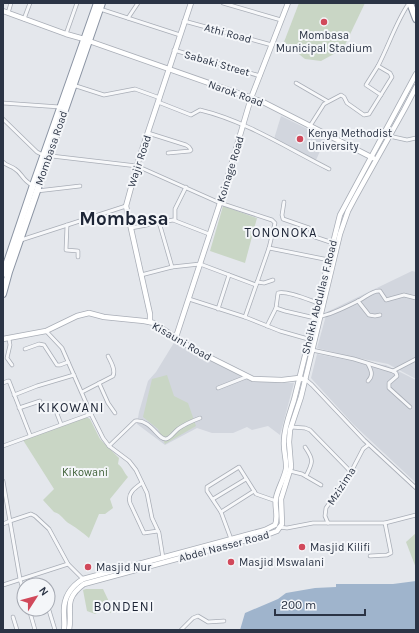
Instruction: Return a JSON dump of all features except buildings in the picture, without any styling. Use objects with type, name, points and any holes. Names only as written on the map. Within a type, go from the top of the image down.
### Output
[{"type":"highway","points":[[410,3],[416,18]]},
{"type":"highway","name":"Mombasa Road","points":[[3,271],[33,185],[73,85],[86,40],[99,5]]},
{"type":"highway","name":"Mombasa Road","points":[[3,294],[37,191],[60,107],[84,48]]},
{"type":"main road","name":"Wajir Road","points":[[150,322],[150,314],[126,206],[137,166],[174,50],[191,3]]},
{"type":"main road","name":"Koinage Road","points":[[176,337],[220,203],[252,98],[288,3]]},
{"type":"main road","name":"Narok Road","points":[[5,12],[252,98],[376,160]]},
{"type":"main road","name":"Sheikh Abdullas F.Road","points":[[280,528],[282,517],[281,499],[291,463],[289,442],[291,427],[302,381],[308,339],[340,215],[416,74]]},
{"type":"main road","name":"Sheikh Abdullas F.Road","points":[[275,525],[277,519],[276,501],[278,490],[286,469],[284,437],[312,350],[340,234],[356,196],[402,115],[416,87]]},
{"type":"main road","name":"Kisauni Road","points":[[3,339],[46,331],[77,316],[87,313],[111,318],[150,322],[246,377],[263,380],[291,379],[302,381]]},
{"type":"main road","name":"Abdel Nasser Road","points":[[69,630],[70,604],[75,593],[80,587],[90,582],[267,530],[275,525]]},
{"type":"main road","name":"Abdel Nasser Road","points":[[64,630],[64,606],[66,597],[72,588],[83,579],[150,564],[163,558],[179,556],[269,534],[278,531],[280,528]]},
{"type":"street","points":[[5,12],[11,3]]},
{"type":"street","points":[[24,19],[30,3]]},
{"type":"street","points":[[66,34],[77,3]]},
{"type":"street","points":[[128,18],[138,3]]},
{"type":"street","points":[[223,3],[281,20]]},
{"type":"street","points":[[381,95],[366,85],[386,50],[400,16],[410,3]]},
{"type":"street","points":[[99,5],[128,18],[180,35]]},
{"type":"street","name":"Athi Road","points":[[184,21],[272,45]]},
{"type":"street","name":"Sabaki Street","points":[[174,50],[260,76]]},
{"type":"street","points":[[310,126],[324,104],[343,95],[347,103],[364,115],[367,115],[392,77],[392,74],[378,66]]},
{"type":"street","points":[[296,83],[328,101]]},
{"type":"street","points":[[73,85],[104,95],[136,89],[191,115],[201,110],[244,126],[330,169]]},
{"type":"street","points":[[3,103],[60,107]]},
{"type":"street","points":[[3,119],[45,158],[137,166],[220,203],[274,221],[269,248],[245,317]]},
{"type":"street","points":[[148,133],[189,146],[191,150],[186,152],[168,153]]},
{"type":"street","points":[[389,136],[407,140],[416,138]]},
{"type":"street","points":[[3,162],[15,168],[25,181],[33,185]]},
{"type":"street","points":[[37,191],[80,186]]},
{"type":"street","points":[[175,220],[175,209],[186,187]]},
{"type":"street","points":[[284,202],[282,215],[283,219],[309,228],[315,238],[333,243]]},
{"type":"street","points":[[20,241],[126,206]]},
{"type":"street","points":[[130,228],[175,220],[209,234]]},
{"type":"street","points":[[159,222],[172,267]]},
{"type":"street","points":[[67,225],[66,250],[78,251],[78,257]]},
{"type":"street","points":[[269,248],[329,260]]},
{"type":"street","points":[[141,275],[172,267],[200,264],[256,284],[273,280]]},
{"type":"street","points":[[218,309],[229,275]]},
{"type":"street","points":[[321,316],[328,315],[378,290],[386,300],[404,295],[416,298]]},
{"type":"street","points":[[267,326],[276,308],[279,292],[318,303]]},
{"type":"street","points":[[189,299],[308,339]]},
{"type":"street","points":[[358,301],[369,315],[380,315]]},
{"type":"street","points":[[276,308],[314,318]]},
{"type":"street","points":[[46,331],[62,348],[103,438],[109,446],[131,463],[142,483],[148,497],[152,518],[158,531],[163,558]]},
{"type":"street","points":[[9,339],[10,345],[7,358],[12,365]]},
{"type":"street","points":[[25,349],[39,344],[44,345],[57,364],[60,365],[68,362]]},
{"type":"street","points":[[312,350],[354,359],[368,364],[381,366],[393,371],[397,376],[389,383],[389,388],[410,407]]},
{"type":"street","points":[[82,392],[113,376],[113,367],[108,356]]},
{"type":"street","points":[[393,371],[416,359]]},
{"type":"street","points":[[368,364],[372,374],[368,381]]},
{"type":"street","points":[[14,395],[37,386],[74,375]]},
{"type":"street","points":[[218,388],[246,377]]},
{"type":"street","points":[[3,384],[9,381],[30,436]]},
{"type":"street","points":[[302,381],[312,385],[368,445],[416,488]]},
{"type":"street","points":[[99,383],[108,403],[115,413]]},
{"type":"street","points":[[19,408],[40,401]]},
{"type":"street","points":[[54,406],[61,424]]},
{"type":"street","points":[[3,446],[91,414]]},
{"type":"street","points":[[109,446],[135,421],[140,421],[150,426],[160,437],[164,439],[189,422],[200,418]]},
{"type":"street","points":[[291,427],[305,428],[312,432],[351,472]]},
{"type":"street","points":[[363,449],[364,440]]},
{"type":"street","points":[[363,449],[368,445]]},
{"type":"street","points":[[305,447],[312,462],[306,476]]},
{"type":"street","name":"Mzizima","points":[[328,523],[324,516],[324,512],[351,472],[363,449]]},
{"type":"street","points":[[231,540],[221,512],[206,491],[207,487],[239,467],[254,491],[259,496],[276,501]]},
{"type":"street","points":[[290,471],[306,476],[321,485]]},
{"type":"street","points":[[213,499],[246,479]]},
{"type":"street","points":[[3,481],[20,577]]},
{"type":"street","points":[[142,483],[133,490],[128,499],[144,533],[158,531]]},
{"type":"street","points":[[221,512],[254,491]]},
{"type":"street","points":[[3,524],[31,514],[35,516],[50,529],[68,564],[83,579]]},
{"type":"street","name":"Abdel Nasser Road","points":[[280,528],[313,523],[385,523],[416,515]]},
{"type":"street","points":[[370,556],[387,555],[391,553],[385,523]]},
{"type":"street","points":[[275,525],[280,528]]},
{"type":"street","points":[[26,577],[68,564]]},
{"type":"street","points":[[3,585],[16,580]]},
{"type":"street","points":[[181,630],[193,618],[198,616],[208,622],[224,621]]},
{"type":"street","points":[[13,617],[17,630]]},
{"type":"street","points":[[31,617],[35,630]]},
{"type":"street","points":[[51,617],[55,630]]},
{"type":"shaded area","name":"Kenya Methodist University","points":[[281,116],[326,138],[316,160],[274,139]]},
{"type":"shaded area","points":[[412,271],[416,272],[416,379],[388,364],[317,348],[327,312]]},
{"type":"shaded area","points":[[175,341],[251,381],[294,383],[280,435],[268,426],[252,430],[247,427],[233,433],[212,433],[197,428],[165,445],[137,424],[148,381],[156,372]]},
{"type":"shaded area","points":[[317,354],[364,363],[386,365],[416,380],[416,483],[353,424],[311,378]]},
{"type":"green space","name":"Mombasa Municipal Stadium","points":[[299,3],[365,3],[343,49],[321,61],[305,59],[284,42]]},
{"type":"green space","points":[[223,206],[257,218],[245,263],[210,251]]},
{"type":"green space","points":[[167,375],[174,396],[188,403],[196,426],[165,444],[158,429],[143,417],[152,379]]},
{"type":"green space","name":"Kikowani","points":[[86,417],[90,419],[100,439],[119,458],[118,464],[128,477],[110,499],[113,508],[105,514],[99,514],[89,538],[68,523],[59,514],[54,512],[43,500],[54,489],[23,440]]},
{"type":"green space","points":[[416,533],[416,568],[406,542]]},
{"type":"green space","points":[[103,589],[113,610],[110,613],[106,608],[95,614],[87,611],[83,590]]},
{"type":"water","points":[[416,581],[416,630],[240,630],[245,613],[278,599],[286,593],[315,588],[336,587],[336,584],[393,584]]},
{"type":"place","name":"Mombasa Municipal Stadium","points":[[324,22]]},
{"type":"place","name":"Kenya Methodist University","points":[[300,139]]},
{"type":"place","name":"Masjid Kilifi","points":[[302,547]]},
{"type":"place","name":"Masjid Mswalani","points":[[231,562]]},
{"type":"place","name":"Masjid Nur","points":[[88,567]]},
{"type":"district","name":"Mombasa","points":[[124,218]]},
{"type":"district","name":"TONONOKA","points":[[281,232]]},
{"type":"district","name":"KIKOWANI","points":[[71,407]]},
{"type":"district","name":"BONDENI","points":[[124,606]]}]
